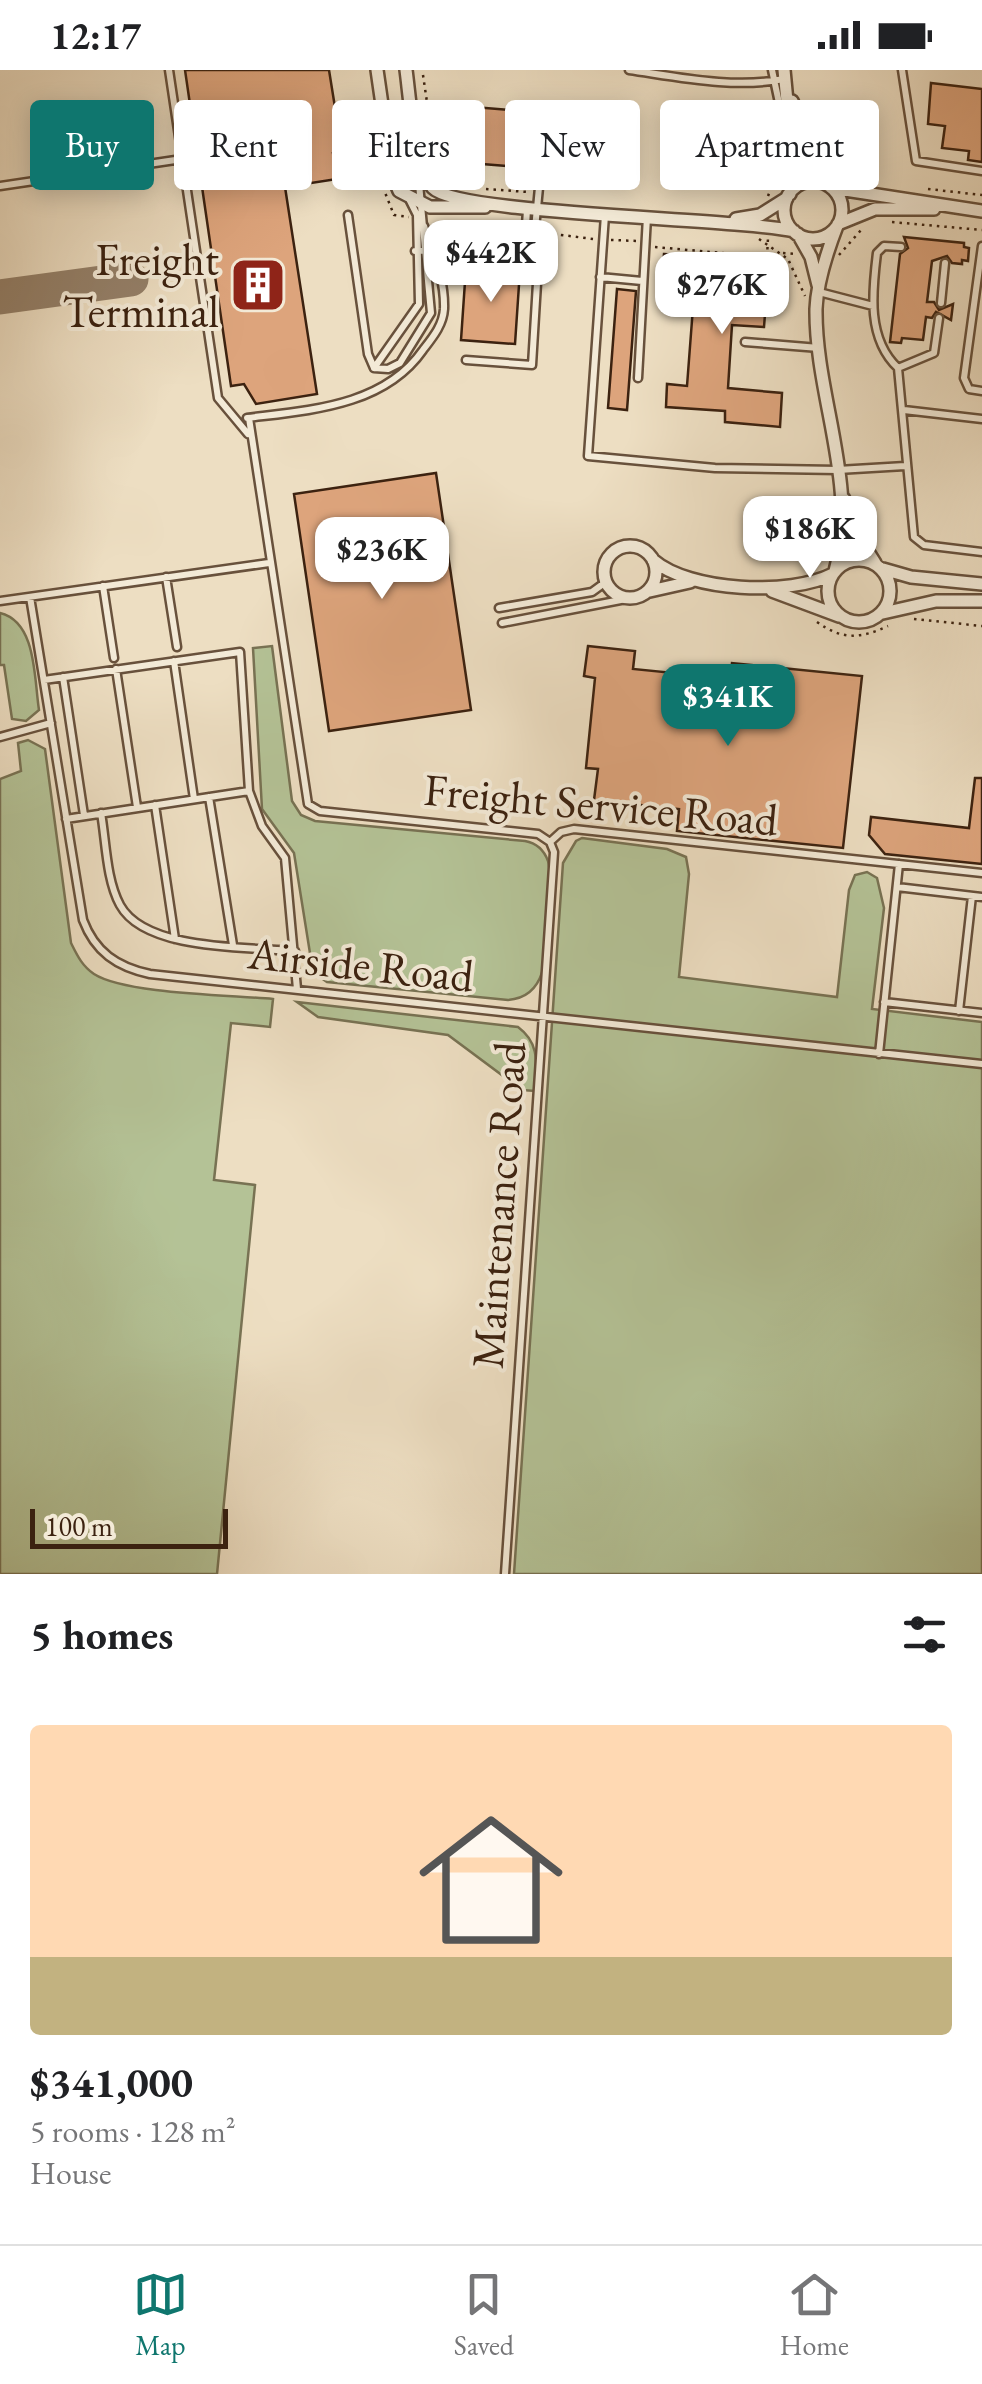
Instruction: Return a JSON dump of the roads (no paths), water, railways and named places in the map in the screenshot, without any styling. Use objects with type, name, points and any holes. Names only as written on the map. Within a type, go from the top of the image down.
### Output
[{"type":"street","points":[[377,70],[392,174],[399,191],[423,206],[457,210],[494,206]]},
{"type":"street","points":[[406,70],[410,100]]},
{"type":"street","points":[[782,78],[792,156],[786,218],[810,257],[818,290]]},
{"type":"street","points":[[436,190],[444,196],[494,206],[702,221],[816,238],[875,210],[982,211]]},
{"type":"street","points":[[702,221],[754,218],[797,190]]},
{"type":"street","points":[[832,190],[842,204],[818,290],[816,314],[841,490],[840,542],[829,598],[846,618]]},
{"type":"street","points":[[848,190],[968,210]]},
{"type":"street","points":[[841,490],[855,531],[890,590],[880,614]]},
{"type":"street","points":[[704,582],[678,575],[636,548],[620,549],[608,560],[605,575],[613,592],[631,598],[677,583],[704,582],[758,588],[861,622],[936,601],[982,602]]},
{"type":"street","points":[[646,593],[655,580],[652,560]]},
{"type":"street","points":[[758,588],[810,584],[855,560],[912,577],[982,584]]},
{"type":"lane","points":[[169,70],[174,104]]},
{"type":"lane","points":[[628,70],[702,80],[782,78]]},
{"type":"lane","points":[[772,70],[782,78]]},
{"type":"lane","points":[[902,70],[916,160],[982,171]]},
{"type":"lane","points":[[0,186],[174,160]]},
{"type":"lane","points":[[187,190],[218,398],[251,440]]},
{"type":"lane","points":[[374,368],[383,370],[398,365],[429,320],[432,303],[421,190]]},
{"type":"lane","points":[[524,253],[539,190]]},
{"type":"lane","points":[[374,368],[419,304],[416,215],[408,200]]},
{"type":"lane","points":[[466,360],[532,365],[540,263],[534,249],[532,209]]},
{"type":"lane","points":[[348,214],[368,354],[374,368]]},
{"type":"lane","points":[[605,214],[588,456],[750,469],[905,466]]},
{"type":"lane","points":[[638,378],[646,217]]},
{"type":"lane","points":[[236,419],[355,399],[383,388],[408,371],[443,317],[435,249],[424,226]]},
{"type":"lane","points":[[901,247],[884,246],[877,253],[874,306],[880,348],[898,368],[908,452],[905,466],[916,541],[982,552]]},
{"type":"lane","points":[[982,246],[978,298],[966,358],[966,386],[982,391]]},
{"type":"lane","points":[[415,251],[524,253],[540,263]]},
{"type":"lane","points":[[941,303],[946,262]]},
{"type":"lane","points":[[600,277],[642,281]]},
{"type":"lane","points":[[818,290],[874,306]]},
{"type":"lane","points":[[898,368],[934,352],[939,318]]},
{"type":"lane","points":[[745,342],[820,348]]},
{"type":"lane","points":[[903,410],[982,419]]},
{"type":"lane","name":"Freight Service Road","points":[[248,418],[306,800],[312,808],[538,834],[550,842],[563,831],[574,829],[982,873]]},
{"type":"lane","points":[[0,601],[269,562]]},
{"type":"lane","points":[[500,608],[592,592],[603,584],[605,575]]},
{"type":"lane","points":[[166,577],[176,647]]},
{"type":"lane","points":[[103,586],[114,658]]},
{"type":"lane","name":"Airside Road","points":[[30,597],[83,920],[93,943],[110,960],[150,974],[982,1064]]},
{"type":"lane","points":[[502,622],[596,608],[631,598]]},
{"type":"lane","points":[[44,680],[240,652],[250,791],[262,826],[285,858],[297,990]]},
{"type":"lane","points":[[174,661],[194,799]]},
{"type":"lane","points":[[116,669],[137,807]]},
{"type":"lane","points":[[63,677],[84,815]]},
{"type":"lane","points":[[0,738],[51,723]]},
{"type":"lane","points":[[66,819],[250,791]]},
{"type":"lane","points":[[210,797],[232,946]]},
{"type":"lane","points":[[155,805],[176,939]]},
{"type":"lane","points":[[101,812],[118,902],[138,926],[176,939],[296,951]]},
{"type":"lane","name":"Maintenance Road","points":[[505,1574],[544,1017],[554,852],[550,842]]},
{"type":"lane","points":[[879,1054],[900,864]]},
{"type":"lane","points":[[897,887],[982,897]]},
{"type":"lane","points":[[959,1011],[972,896]]},
{"type":"lane","points":[[884,1002],[982,1013]]},
{"type":"place","name":"Freight Terminal","points":[[258,285]]}]
